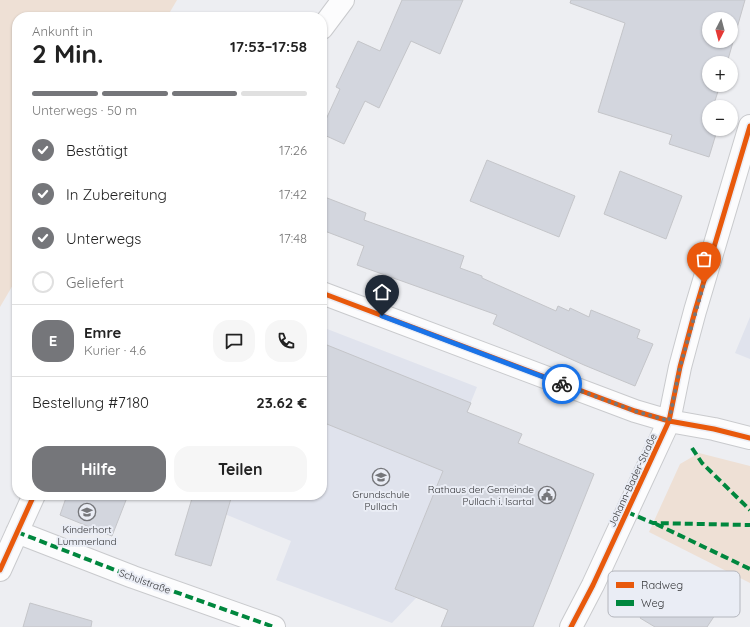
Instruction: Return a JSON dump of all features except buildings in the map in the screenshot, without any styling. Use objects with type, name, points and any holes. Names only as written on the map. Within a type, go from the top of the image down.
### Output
[{"type":"street","points":[[327,21],[343,0]]},
{"type":"street","name":"Johann-Bader-Straße","points":[[571,627],[593,585],[669,421],[680,367],[695,311],[750,126]]},
{"type":"street","points":[[327,295],[635,411],[669,421],[714,429],[750,438]]},
{"type":"street","points":[[0,570],[32,500]]},
{"type":"street","name":"Schulstraße","points":[[17,532],[274,627]]},
{"type":"shaded area","points":[[0,0],[177,0],[170,12],[12,12],[12,287],[0,307]]},
{"type":"shaded area","points":[[750,317],[750,359],[735,353]]},
{"type":"shaded area","name":"Grundschule Pullach","points":[[327,329],[477,387],[395,589],[416,598],[392,623],[276,580],[291,541],[190,500],[327,500]]},
{"type":"shaded area","points":[[699,453],[750,466],[750,583],[740,578],[740,571],[726,571],[649,532],[680,464]]},
{"type":"marked path","points":[[692,448],[702,463],[750,510]]},
{"type":"marked path","points":[[627,512],[653,523],[750,525]]},
{"type":"marked path","points":[[656,524],[750,569]]},
{"type":"marked path","points":[[17,532],[133,577],[274,627]]},
{"type":"cycle path","points":[[571,627],[593,585],[669,421],[680,367],[695,311],[750,126]]},
{"type":"cycle path","points":[[327,295],[635,411],[669,421],[714,429],[750,438]]},
{"type":"cycle path","points":[[0,570],[32,500]]},
{"type":"way so far","points":[[562,384],[635,411],[669,421],[680,367],[704,283]]},
{"type":"place","name":"Grundschule Pullach","points":[[381,477]]},
{"type":"place","name":"Rathaus der Gemeinde Pullach i. Isartal","points":[[547,495]]},
{"type":"place","name":"Kinderhort Lummerland","points":[[87,512]]},
{"type":"route","points":[[382,316],[562,384]]}]
